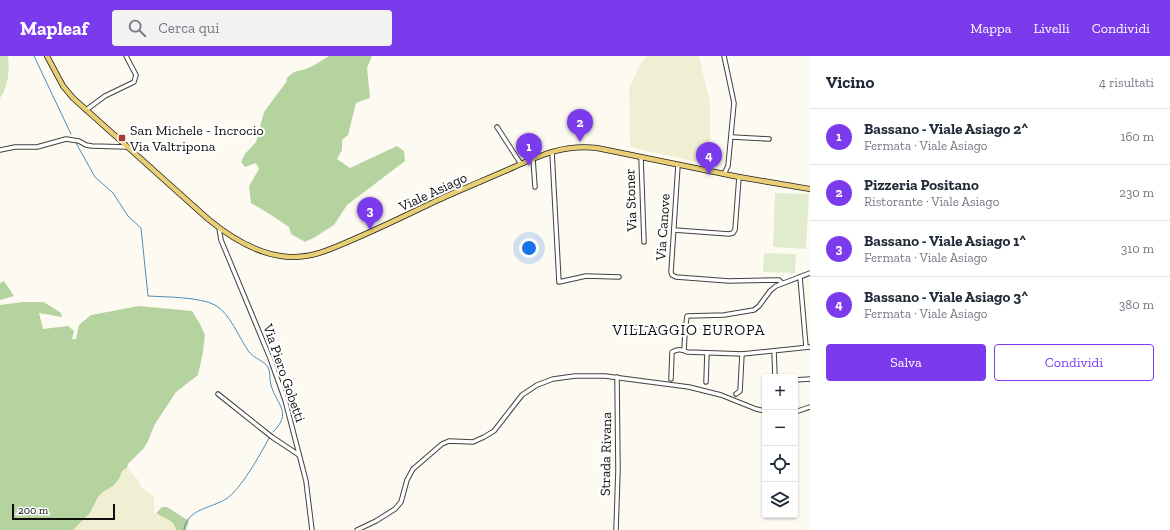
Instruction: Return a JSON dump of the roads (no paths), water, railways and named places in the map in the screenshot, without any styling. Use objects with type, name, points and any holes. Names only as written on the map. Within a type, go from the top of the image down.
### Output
[{"type":"main road","name":"Viale Asiago","points":[[47,56],[63,86],[73,98],[126,147],[219,228],[256,250],[288,257],[315,255],[395,222],[439,200],[532,159],[565,148],[598,148],[739,177],[810,189]]},
{"type":"street","points":[[86,110],[105,96],[134,82],[136,76],[126,56]]},
{"type":"street","points":[[724,56],[734,103],[732,137],[728,166],[724,174]]},
{"type":"street","points":[[497,127],[521,164]]},
{"type":"street","points":[[732,137],[769,140]]},
{"type":"street","points":[[0,150],[15,147],[37,147],[66,138],[92,146],[126,147]]},
{"type":"street","points":[[552,152],[559,282],[586,276],[619,277]]},
{"type":"street","name":"Via Stoner","points":[[641,157],[644,242]]},
{"type":"street","points":[[532,159],[535,187]]},
{"type":"street","name":"Via Canove","points":[[678,165],[671,272],[674,276],[729,281],[779,280],[782,283]]},
{"type":"street","points":[[674,230],[729,234],[733,233],[735,230],[739,177]]},
{"type":"street","name":"Via Piero Gobetti","points":[[219,228],[221,240],[285,400],[306,481],[312,530]]},
{"type":"street","points":[[684,350],[687,316],[724,314],[754,310],[772,289],[782,283],[810,273]]},
{"type":"street","points":[[671,379],[672,352],[676,350],[684,350],[687,352],[742,354],[808,347],[800,277]]},
{"type":"street","points":[[632,327],[685,333]]},
{"type":"street","points":[[774,351],[775,374]]},
{"type":"street","points":[[706,382],[707,353]]},
{"type":"street","points":[[736,394],[740,391],[742,354]]},
{"type":"street","points":[[357,530],[376,521],[395,509],[401,502],[407,480],[413,469],[442,444],[449,441],[473,442],[494,432],[517,400],[537,385],[552,379],[560,377],[617,377],[689,387],[721,395],[756,409],[762,410]]},
{"type":"street","name":"Strada Rivana","points":[[616,530],[618,470],[617,377]]},
{"type":"street","points":[[798,380],[810,379]]},
{"type":"street","points":[[218,394],[272,437],[299,455]]},
{"type":"street","points":[[798,411],[810,407]]},
{"type":"waterway","points":[[34,56],[71,134]]},
{"type":"waterway","points":[[76,143],[95,177],[113,193],[128,216],[141,228],[148,296],[201,300],[215,305],[230,320],[249,352],[268,367],[271,385],[283,414],[279,425],[273,432]]},
{"type":"waterway","points":[[184,530],[186,523],[194,513],[226,499],[238,488],[250,471],[269,438]]},
{"type":"place","name":"San Michele - Incrocio Via Valtripona","points":[[122,138]]},
{"type":"place","name":"Pizzeria Positano","points":[[580,142]]},
{"type":"place","name":"Bassano - Viale Asiago 2^","points":[[529,166]]},
{"type":"place","name":"Bassano - Viale Asiago 3^","points":[[709,175]]},
{"type":"place","name":"Bassano - Viale Asiago 1^","points":[[370,230]]},
{"type":"district","name":"VILLAGGIO EUROPA","points":[[689,330]]}]
